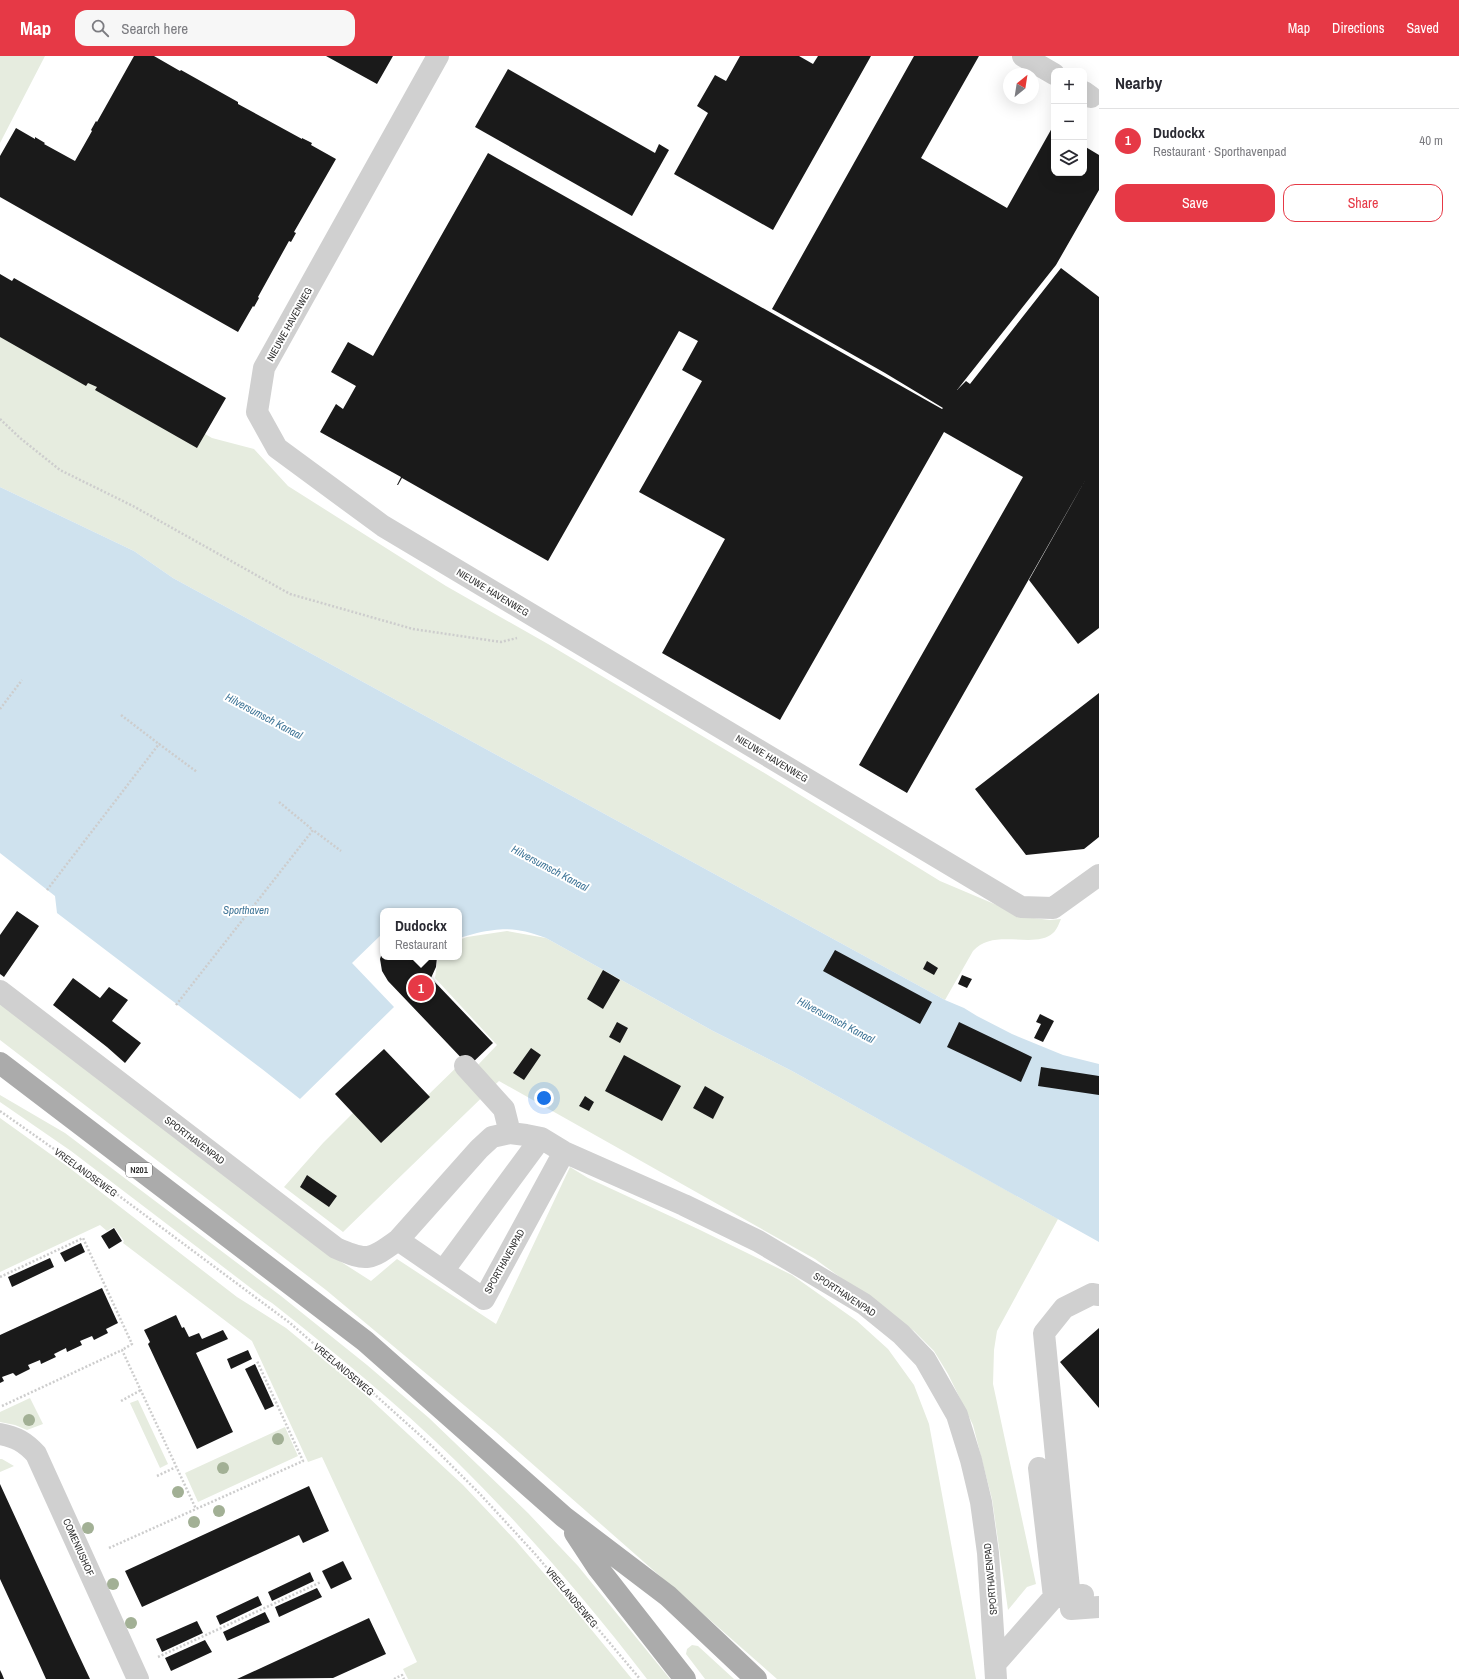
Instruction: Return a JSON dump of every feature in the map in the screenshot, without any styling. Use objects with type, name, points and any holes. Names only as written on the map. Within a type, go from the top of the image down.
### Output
[{"type":"main road","name":"N201","points":[[0,1063],[365,1341],[564,1517]]},
{"type":"main road","points":[[564,1517],[598,1568],[685,1679]]},
{"type":"main road","points":[[564,1517],[668,1596],[756,1679]]},
{"type":"street","name":"NIEUWE HAVENWEG","points":[[438,56],[264,368],[257,412],[277,448],[383,526],[1020,907],[1053,908],[1099,876]]},
{"type":"street","points":[[1023,56],[1051,72]]},
{"type":"street","name":"SPORTHAVENPAD","points":[[0,991],[336,1248],[354,1256],[368,1258],[381,1252],[398,1240],[479,1149],[492,1137],[510,1133],[526,1134],[541,1138],[564,1152],[614,1175],[684,1204],[758,1241],[864,1304],[902,1334],[925,1359],[957,1415],[981,1502],[988,1552],[996,1672]]},
{"type":"street","points":[[465,1066],[504,1109],[510,1133]]},
{"type":"street","points":[[443,1271],[541,1138]]},
{"type":"street","name":"SPORTHAVENPAD","points":[[398,1240],[484,1299],[564,1152]]},
{"type":"street","points":[[1065,1601],[1044,1333],[1064,1308],[1092,1294],[1099,1295]]},
{"type":"street","name":"COMENIUSHOF","points":[[0,1434],[12,1436],[26,1443],[36,1454],[136,1674]]},
{"type":"street","points":[[1038,1468],[1065,1601]]},
{"type":"street","points":[[996,1672],[1065,1601],[1099,1593]]},
{"type":"street","points":[[1065,1601],[1099,1607]]},
{"type":"path","points":[[0,419],[20,438],[60,470],[133,506],[290,594],[413,630],[501,642],[553,628]]},
{"type":"path","points":[[0,709],[22,680]]},
{"type":"path","points":[[121,715],[197,772]]},
{"type":"path","points":[[47,890],[159,744]]},
{"type":"path","points":[[279,802],[341,851]]},
{"type":"path","points":[[176,1005],[313,830]]},
{"type":"path","name":"VREELANDSEWEG","points":[[0,1111],[91,1175],[290,1323],[343,1366],[433,1447],[480,1494],[536,1555],[640,1679]]},
{"type":"path","points":[[0,1276],[83,1238],[132,1344],[0,1408]]},
{"type":"path","points":[[122,1350],[196,1509]]},
{"type":"path","points":[[85,1559],[303,1461],[257,1361]]},
{"type":"path","points":[[121,1401],[141,1390]]},
{"type":"path","points":[[157,1476],[176,1466]]},
{"type":"path","points":[[136,1674],[321,1582]]},
{"type":"path","points":[[394,1679],[402,1675],[404,1679]]},
{"type":"shaded area","points":[[0,56],[45,56],[0,143]]},
{"type":"shaded area","points":[[0,315],[212,438],[254,449],[288,486],[446,586],[548,644],[761,771],[940,881],[1025,917],[1050,920],[1061,919],[1057,928],[1053,933],[1045,938],[1035,940],[992,940],[982,944],[973,951],[945,1000],[173,578],[134,551],[0,487]]},
{"type":"shaded area","points":[[507,931],[546,938],[713,1031],[792,1071],[1058,1219],[997,1331],[994,1350],[993,1384],[1036,1584],[1027,1587],[1008,1610],[992,1499],[973,1425],[948,1374],[934,1351],[914,1331],[815,1259],[499,1081],[343,1232],[284,1187],[323,1143],[356,1110],[384,1138],[466,1058],[476,1067],[497,1045],[435,978],[438,960],[462,960],[462,939]]},
{"type":"shaded area","points":[[0,1000],[324,1251],[371,1281],[397,1259],[496,1324],[570,1167],[588,1178],[792,1275],[857,1321],[888,1349],[914,1385],[929,1424],[976,1679],[777,1679],[495,1431],[326,1290],[0,1040]]},
{"type":"shaded area","points":[[0,1095],[65,1133],[281,1296],[367,1365],[429,1418],[528,1513],[578,1566],[670,1679],[647,1679],[579,1594],[507,1513],[456,1461],[389,1399],[272,1303],[71,1151],[0,1102]]},
{"type":"shaded area","points":[[0,1118],[67,1166],[237,1297],[286,1328],[354,1384],[463,1485],[516,1541],[632,1679],[408,1679],[403,1669],[417,1662],[322,1457],[308,1462],[252,1341],[123,1243],[124,1241],[114,1227],[107,1231],[100,1225],[0,1272]]},
{"type":"shaded area","points":[[30,1398],[43,1424],[27,1430],[15,1425],[0,1422],[0,1412]]},
{"type":"shaded area","points":[[138,1400],[168,1464],[160,1468],[130,1403]]},
{"type":"shaded area","points":[[285,1427],[298,1456],[198,1502],[185,1473]]},
{"type":"shaded area","points":[[0,1459],[2,1459],[14,1466],[0,1472]]},
{"type":"shaded area","points":[[692,1645],[698,1646],[734,1679],[705,1679],[686,1654],[687,1649]]},
{"type":"water","points":[[0,487],[134,551],[173,578],[945,1000],[964,1008],[1012,1034],[1063,1055],[1099,1064],[1099,1242],[792,1071],[713,1031],[546,938],[520,930],[504,929],[477,933],[462,937],[462,908],[380,908],[380,936],[352,963],[394,1007],[300,1099],[57,913],[55,896],[0,853]]},
{"type":"building","points":[[134,56],[154,56],[238,102],[238,104],[312,143],[311,145],[336,159],[294,232],[296,233],[291,242],[289,241],[254,307],[253,306],[238,332],[0,197],[0,156],[16,128],[35,139],[35,137],[45,143],[44,144],[75,161],[96,121],[97,122]]},
{"type":"building","points":[[326,56],[393,56],[377,84]]},
{"type":"building","points":[[740,56],[799,56],[813,64],[818,56],[871,56],[773,230],[674,174],[708,113],[697,106],[715,75],[726,81]]},
{"type":"building","points":[[914,56],[979,56],[921,158],[1007,208],[1051,130],[1051,176],[1087,176],[1087,148],[1099,155],[1099,190],[1056,265],[957,390],[966,381],[970,384],[1061,268],[1099,297],[1099,628],[1078,644],[1029,580],[1087,477],[907,793],[859,765],[1023,477],[944,432],[780,720],[662,653],[725,539],[639,492],[702,381],[682,370],[698,341],[679,331],[548,561],[402,478],[397,485],[401,477],[320,432],[336,404],[343,409],[356,386],[331,372],[348,342],[373,356],[488,153],[942,409],[943,408],[885,373],[772,309]]},
{"type":"building","points":[[508,69],[655,153],[659,144],[669,150],[632,216],[475,127]]},
{"type":"building","points":[[0,274],[12,281],[14,278],[226,398],[197,448],[95,390],[97,387],[88,383],[86,386],[0,337]]},
{"type":"building","points":[[1099,693],[1099,837],[1084,849],[1026,855],[975,789]]},
{"type":"building","points":[[17,911],[39,926],[4,977],[0,974],[0,935]]},
{"type":"building","points":[[835,950],[932,1002],[920,1024],[823,971]]},
{"type":"building","points":[[380,960],[437,960],[436,967],[431,978],[493,1043],[469,1066],[388,981],[382,971]]},
{"type":"building","points":[[927,961],[938,968],[934,975],[923,969]]},
{"type":"building","points":[[603,970],[620,980],[603,1009],[587,999]]},
{"type":"building","points":[[962,975],[972,979],[967,988],[958,984]]},
{"type":"building","points":[[73,978],[100,998],[109,987],[128,1000],[112,1021],[141,1043],[125,1063],[53,1005]]},
{"type":"building","points":[[1040,1014],[1054,1021],[1043,1042],[1034,1038],[1041,1024],[1036,1022]]},
{"type":"building","points":[[617,1022],[628,1028],[620,1043],[609,1037]]},
{"type":"building","points":[[959,1022],[1032,1057],[1021,1082],[947,1047]]},
{"type":"building","points":[[531,1048],[541,1055],[524,1080],[513,1073]]},
{"type":"building","points":[[384,1049],[430,1097],[381,1143],[335,1094]]},
{"type":"building","points":[[624,1055],[681,1086],[662,1121],[605,1091]]},
{"type":"building","points":[[1041,1067],[1099,1076],[1099,1095],[1038,1086]]},
{"type":"building","points":[[705,1086],[724,1097],[713,1119],[693,1108]]},
{"type":"building","points":[[585,1096],[594,1102],[589,1111],[579,1106]]},
{"type":"building","points":[[307,1175],[337,1196],[329,1207],[300,1187]]},
{"type":"building","points":[[114,1228],[122,1241],[109,1249],[101,1236]]},
{"type":"building","points":[[81,1243],[85,1252],[65,1262],[60,1253]]},
{"type":"building","points":[[50,1258],[54,1267],[12,1287],[8,1277]]},
{"type":"building","points":[[102,1288],[118,1323],[106,1329],[108,1333],[94,1340],[92,1336],[80,1341],[82,1345],[67,1352],[66,1348],[54,1354],[56,1357],[41,1364],[40,1360],[28,1365],[30,1369],[16,1376],[13,1373],[2,1377],[4,1381],[0,1383],[0,1335]]},
{"type":"building","points":[[176,1315],[182,1328],[184,1327],[189,1337],[199,1333],[202,1339],[223,1330],[228,1339],[196,1353],[233,1432],[197,1449],[148,1344],[150,1342],[144,1330]]},
{"type":"building","points":[[1099,1328],[1099,1408],[1060,1362]]},
{"type":"building","points":[[248,1350],[252,1359],[231,1369],[227,1359]]},
{"type":"building","points":[[255,1364],[274,1406],[265,1410],[245,1369]]},
{"type":"building","points":[[0,1484],[90,1679],[46,1679],[0,1579]]},
{"type":"building","points":[[309,1486],[329,1531],[303,1543],[299,1535],[142,1607],[125,1571]]},
{"type":"building","points":[[343,1561],[352,1579],[331,1589],[322,1571]]},
{"type":"building","points":[[310,1572],[314,1581],[272,1601],[268,1592]]},
{"type":"building","points":[[317,1588],[322,1597],[279,1617],[275,1607]]},
{"type":"building","points":[[258,1596],[262,1605],[220,1625],[216,1616]]},
{"type":"building","points":[[265,1612],[270,1622],[227,1641],[223,1632]]},
{"type":"building","points":[[369,1618],[386,1654],[333,1678],[237,1679]]},
{"type":"building","points":[[197,1621],[203,1633],[162,1652],[156,1639]]},
{"type":"building","points":[[205,1640],[212,1652],[171,1671],[165,1658]]},
{"type":"building","points":[[0,1670],[2,1674],[4,1679],[0,1679]]},
{"type":"place","name":"Dudockx","points":[[421,988]]},
{"type":"water label","name":"Hilversumsch Kanaal","points":[[264,716]]},
{"type":"water label","name":"Hilversumsch Kanaal","points":[[550,868]]},
{"type":"water label","name":"Sporthaven","points":[[246,910]]},
{"type":"water label","name":"Hilversumsch Kanaal","points":[[836,1020]]}]
